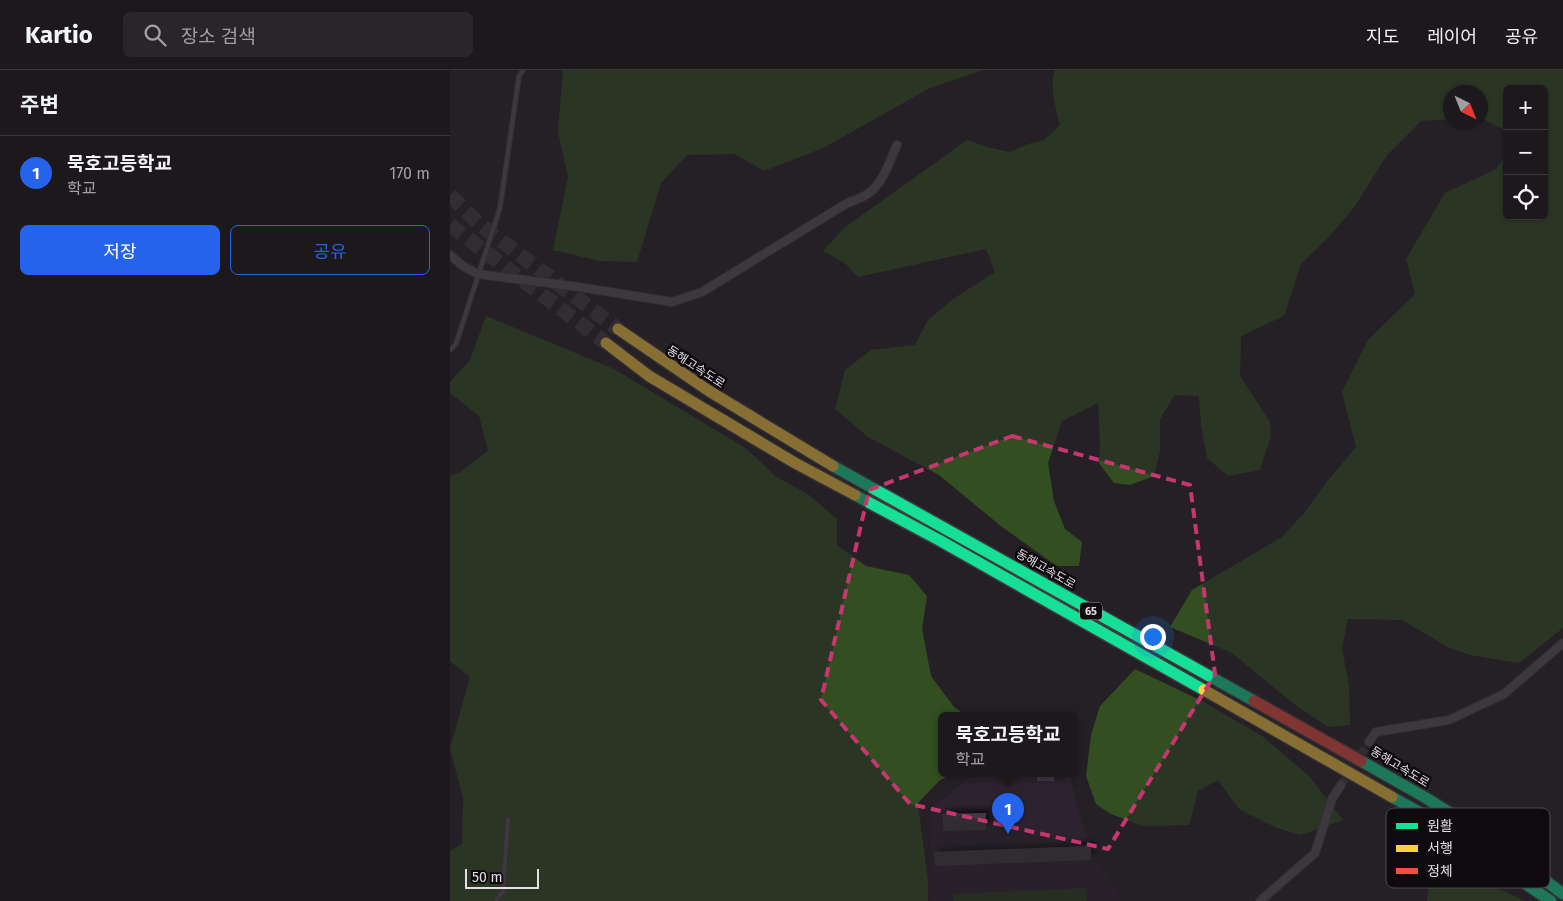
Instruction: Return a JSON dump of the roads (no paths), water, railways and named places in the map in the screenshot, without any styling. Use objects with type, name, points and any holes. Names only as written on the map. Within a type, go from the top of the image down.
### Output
[{"type":"highway","name":"동해고속도로","points":[[618,330],[660,361],[797,446],[942,528],[1015,566],[1087,609],[1380,770],[1441,808]]},
{"type":"highway","name":"65","points":[[606,343],[649,376],[795,463],[939,540],[1412,808]]},
{"type":"highway","name":"동해고속도로","points":[[1550,884],[1563,894]]},
{"type":"highway","name":"65","points":[[1532,888],[1551,901]]},
{"type":"street","points":[[450,255],[463,266],[478,274],[579,287],[672,302],[702,292],[844,205],[867,194],[884,174],[897,145]]},
{"type":"street","points":[[1369,742],[1376,732],[1449,720],[1504,694],[1563,643]]},
{"type":"street","points":[[1260,901],[1315,853],[1332,799],[1341,785]]},
{"type":"lane","points":[[450,350],[456,344],[500,208],[519,76],[523,70]]},
{"type":"lane","points":[[496,901],[503,891],[508,819]]},
{"type":"tunnel","points":[[450,195],[478,223],[618,329]]},
{"type":"tunnel","points":[[450,225],[606,343]]},
{"type":"tunnel","points":[[1341,785],[1369,742]]},
{"type":"place","name":"묵호고등학교","points":[[1008,834]]}]
